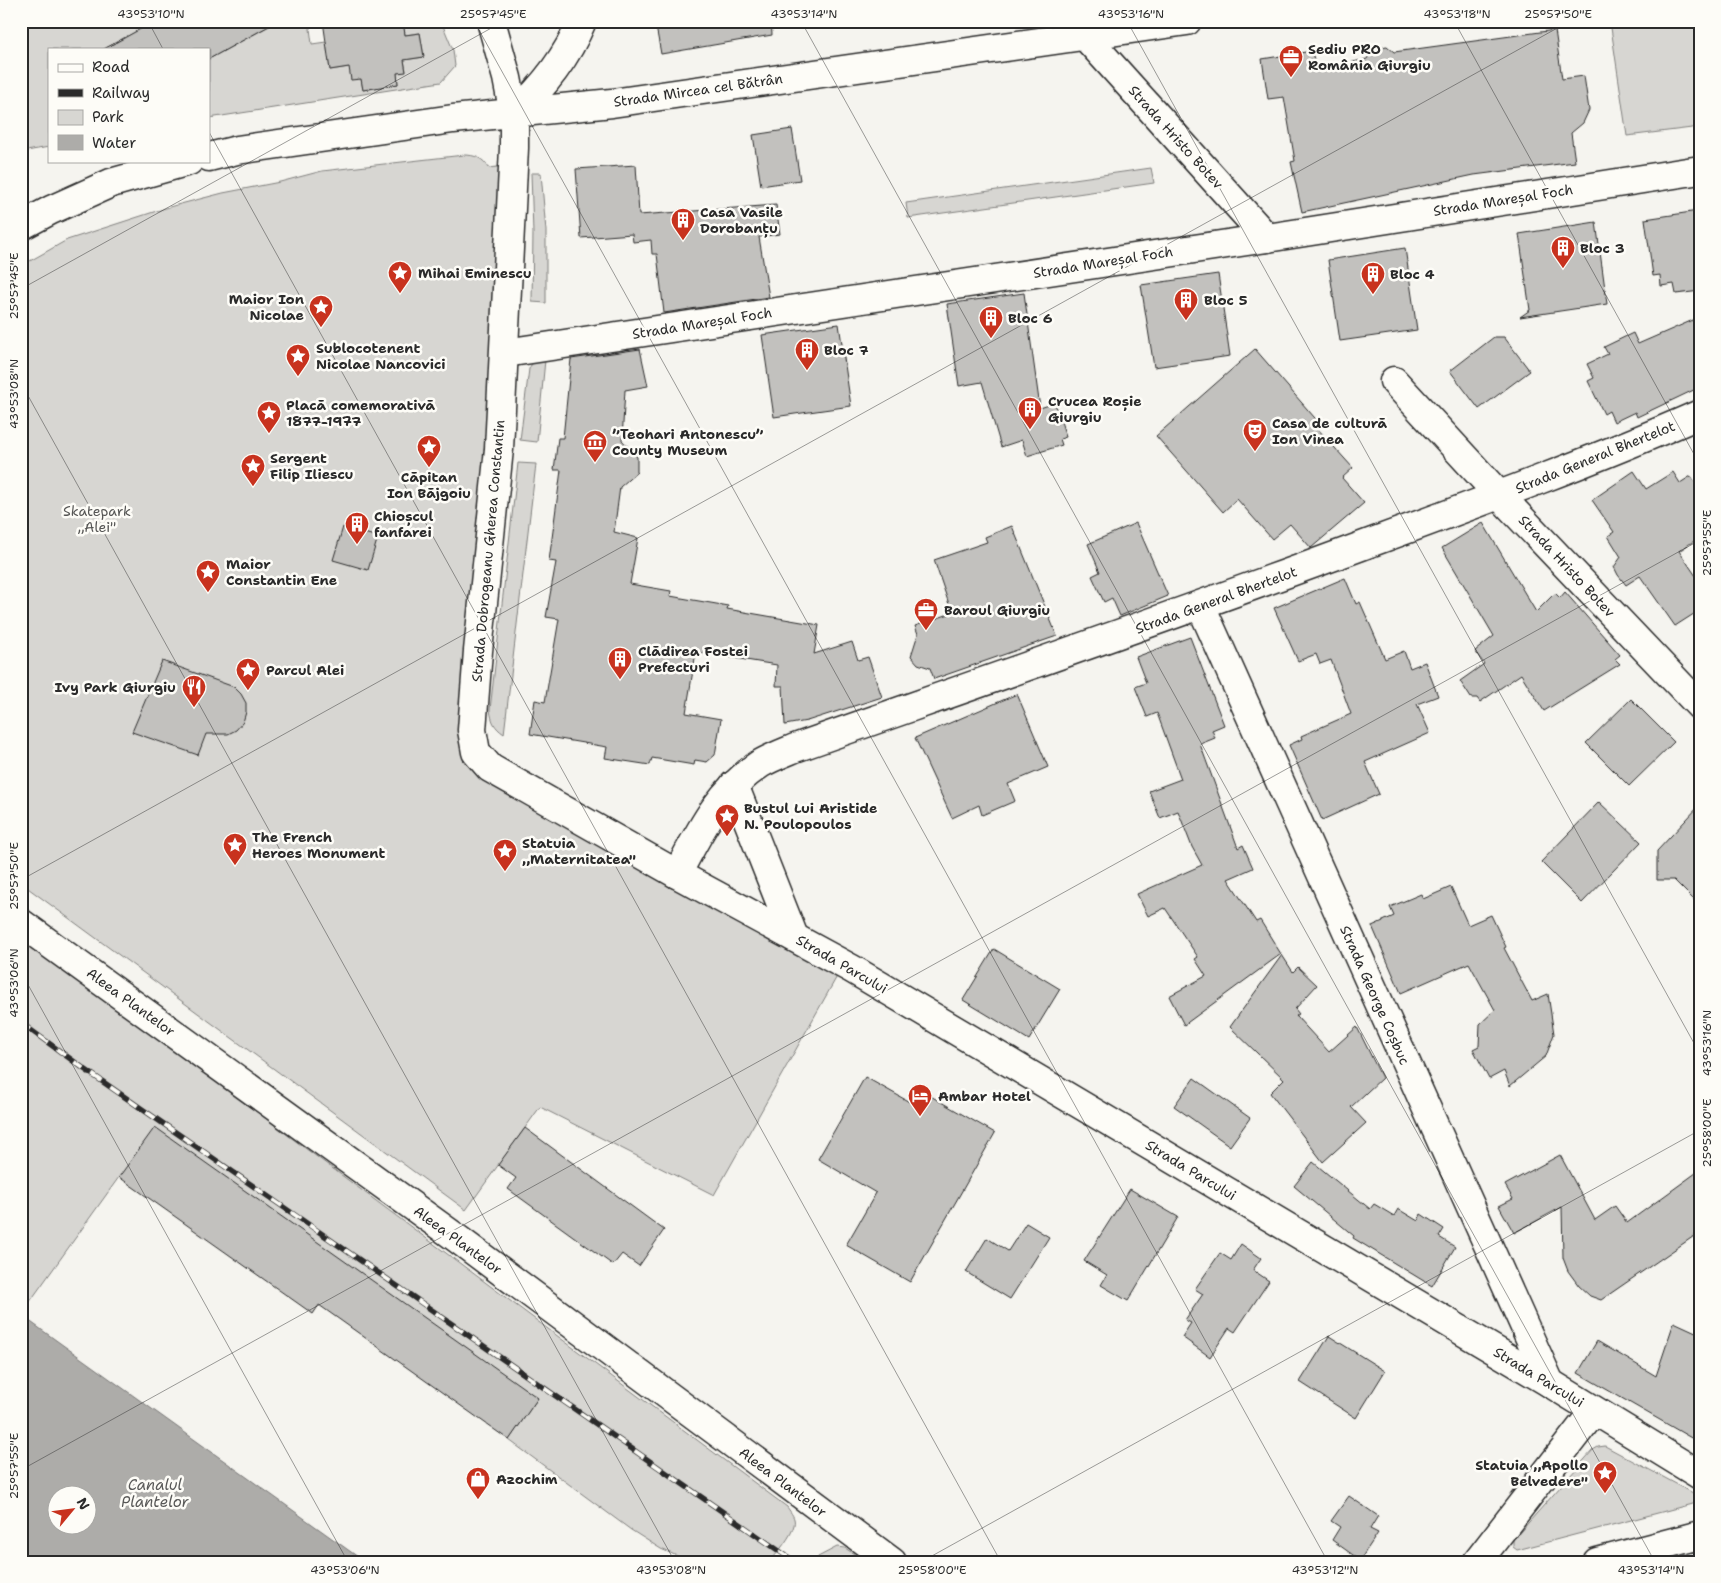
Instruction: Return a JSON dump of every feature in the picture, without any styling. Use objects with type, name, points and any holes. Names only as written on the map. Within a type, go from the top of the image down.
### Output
[{"type":"street","name":"Strada Dobrogeanu Gherea Constantin","points":[[491,21],[507,78],[514,114],[514,175],[499,450],[478,652],[472,730],[476,752],[490,768],[677,874]]},
{"type":"street","points":[[514,114],[546,82],[569,48],[582,21]]},
{"type":"street","name":"Strada Mircea cel Bătrân","points":[[210,157],[237,150],[453,119],[612,103],[1187,21]]},
{"type":"street","name":"Strada Hristo Botev","points":[[1085,36],[1267,238]]},
{"type":"street","points":[[21,226],[51,210],[111,183],[185,162]]},
{"type":"street","name":"Strada Mareșal Foch","points":[[505,352],[1267,238],[1700,170]]},
{"type":"street","name":"Strada Hristo Botev","points":[[1394,380],[1499,495],[1700,706]]},
{"type":"street","name":"Strada General Bhertelot","points":[[677,874],[710,814],[734,785],[761,764],[795,748],[1201,606],[1499,495],[1658,433],[1700,414]]},
{"type":"street","name":"Strada George Coșbuc","points":[[1201,606],[1550,1383]]},
{"type":"street","points":[[734,785],[794,937]]},
{"type":"street","name":"Strada Parcului","points":[[677,874],[852,969],[1550,1383],[1700,1475]]},
{"type":"street","name":"Aleea Plantelor","points":[[21,923],[443,1229],[892,1562]]},
{"type":"street","points":[[1476,1562],[1594,1410]]},
{"type":"street","points":[[1596,1562],[1700,1535]]},
{"type":"green space","points":[[21,21],[155,21],[106,48],[48,48],[48,147],[21,152]]},
{"type":"green space","points":[[272,21],[309,21],[312,44],[326,42],[330,70],[349,67],[361,79],[363,90],[398,84],[397,73],[406,71],[404,60],[424,57],[420,33],[405,35],[403,21],[441,21],[453,50],[455,66],[441,82],[210,118],[210,58],[273,24]]},
{"type":"green space","points":[[1610,21],[1700,21],[1700,127],[1627,136]]},
{"type":"green space","name":"Parcul Alei","points":[[464,155],[478,158],[489,168],[514,165],[476,752],[844,964],[714,1195],[540,1107],[466,1210],[21,883],[21,266],[67,240],[169,207],[223,193],[280,182],[322,171]]},
{"type":"green space","points":[[1151,168],[1154,183],[908,218],[906,203]]},
{"type":"green space","points":[[531,173],[541,173],[546,231],[546,303],[532,302],[533,233]]},
{"type":"green space","points":[[545,360],[537,442],[520,440],[529,369],[533,363]]},
{"type":"green space","points":[[518,463],[536,464],[504,734],[494,724],[490,710]]},
{"type":"green space","points":[[21,939],[199,1069],[787,1507],[793,1516],[793,1529],[770,1562],[691,1562],[661,1549],[631,1530],[509,1440],[538,1398],[119,1177],[21,1314]]},
{"type":"green space","points":[[1605,1446],[1693,1493],[1696,1498],[1692,1504],[1517,1550],[1513,1547],[1513,1540],[1593,1450]]},
{"type":"green space","points":[[837,1547],[845,1548],[866,1562],[815,1562],[818,1557]]},
{"type":"water","name":"Canalul Plantelor","points":[[21,1315],[365,1562],[21,1562]]},
{"type":"building","points":[[155,21],[278,21],[210,58],[210,48],[106,48]]},
{"type":"building","points":[[323,21],[403,21],[405,35],[420,33],[424,57],[404,60],[406,72],[397,73],[398,84],[363,90],[361,79],[351,80],[349,67],[330,70]]},
{"type":"building","points":[[655,21],[771,21],[772,35],[661,54]]},
{"type":"building","points":[[1555,30],[1562,79],[1584,76],[1589,110],[1583,123],[1571,133],[1575,162],[1474,175],[1302,212],[1291,162],[1295,161],[1284,97],[1268,99],[1262,59],[1312,51],[1316,70],[1367,59],[1374,48],[1387,46],[1394,52]]},
{"type":"building","points":[[792,129],[800,180],[761,186],[753,135]]},
{"type":"building","name":"Casa Vasile Dorobanțu","points":[[636,165],[639,215],[776,205],[780,234],[759,237],[769,297],[664,313],[657,254],[652,254],[651,240],[633,242],[632,234],[581,238],[576,169]]},
{"type":"building","points":[[1698,211],[1700,224],[1700,291],[1676,294],[1674,284],[1661,286],[1660,275],[1653,276],[1645,219]]},
{"type":"building","name":"Bloc 3","points":[[1596,222],[1607,304],[1520,317],[1530,310],[1519,234]]},
{"type":"building","name":"Bloc 4","points":[[1405,248],[1417,330],[1340,341],[1328,260]]},
{"type":"building","name":"Bloc 5","points":[[1218,274],[1230,356],[1154,367],[1141,285]]},
{"type":"building","name":"Bloc 6","points":[[1024,293],[1040,408],[1055,403],[1066,437],[1060,439],[1062,445],[1027,456],[1022,440],[1001,447],[982,382],[959,386],[947,304]]},
{"type":"building","points":[[1700,317],[1700,387],[1637,417],[1635,412],[1614,422],[1609,411],[1604,414],[1588,381],[1594,378],[1587,364],[1608,354],[1604,347],[1633,333],[1638,344]]},
{"type":"building","name":"Bloc 7","points":[[839,324],[851,406],[774,417],[762,335]]},
{"type":"building","points":[[1494,337],[1504,337],[1530,371],[1479,409],[1450,371]]},
{"type":"building","points":[[640,349],[648,386],[625,390],[622,440],[637,457],[637,472],[620,487],[614,532],[638,538],[630,584],[671,591],[670,596],[728,606],[727,609],[819,625],[814,654],[852,642],[858,660],[868,657],[882,697],[807,721],[785,725],[783,686],[776,686],[777,665],[696,652],[686,713],[721,719],[715,755],[707,762],[695,760],[694,765],[652,758],[650,765],[605,758],[607,747],[530,734],[535,700],[545,702],[559,619],[546,617],[556,562],[549,561],[561,470],[554,470],[558,438],[563,438],[571,359]]},
{"type":"building","name":"Casa de cultură Ion Vinea","points":[[1255,349],[1321,425],[1317,428],[1353,468],[1342,478],[1364,503],[1311,548],[1290,524],[1272,539],[1237,499],[1223,512],[1156,436]]},
{"type":"building","points":[[1634,471],[1646,489],[1673,472],[1680,483],[1691,476],[1700,489],[1700,537],[1679,551],[1700,582],[1700,610],[1675,626],[1640,576],[1626,585],[1618,575],[1614,567],[1621,557],[1608,536],[1614,532],[1592,500]]},
{"type":"building","points":[[1136,523],[1168,596],[1120,616],[1112,598],[1104,602],[1092,576],[1100,572],[1088,544]]},
{"type":"building","points":[[1483,523],[1536,612],[1555,593],[1560,598],[1565,592],[1620,655],[1615,659],[1620,664],[1544,711],[1521,674],[1480,702],[1477,698],[1471,698],[1460,681],[1484,664],[1475,651],[1494,636],[1442,548]]},
{"type":"building","points":[[1012,526],[1057,636],[934,679],[930,668],[918,664],[911,656],[918,634],[915,626],[952,613],[934,560],[987,542],[985,537]]},
{"type":"building","name":"Chioșcul fanfarei","points":[[343,527],[378,537],[368,570],[333,560]]},
{"type":"building","points":[[1345,578],[1356,604],[1360,602],[1385,659],[1404,651],[1410,668],[1425,662],[1438,696],[1417,704],[1430,733],[1365,762],[1379,794],[1322,820],[1289,745],[1302,739],[1301,736],[1351,714],[1331,660],[1320,664],[1316,654],[1298,661],[1274,608]]},
{"type":"building","points":[[1190,637],[1224,725],[1212,730],[1215,738],[1200,744],[1238,848],[1243,845],[1253,868],[1228,879],[1256,922],[1260,920],[1281,954],[1184,1025],[1169,996],[1206,976],[1195,959],[1198,957],[1165,908],[1148,916],[1137,894],[1202,865],[1192,847],[1178,811],[1160,818],[1149,791],[1181,779],[1157,713],[1147,717],[1135,687],[1146,683],[1136,657]]},
{"type":"building","name":"Ivy Park Giurgiu","points":[[162,661],[234,687],[246,703],[243,722],[236,730],[228,734],[206,734],[198,755],[132,732]]},
{"type":"building","points":[[1017,694],[1048,767],[1008,784],[1015,801],[982,815],[979,805],[952,818],[915,738]]},
{"type":"building","points":[[1631,699],[1674,742],[1629,786],[1586,743]]},
{"type":"building","points":[[1599,802],[1641,842],[1582,903],[1541,862]]},
{"type":"building","points":[[1700,805],[1700,906],[1674,880],[1657,880],[1657,851]]},
{"type":"building","points":[[1451,887],[1468,925],[1491,915],[1506,947],[1504,948],[1532,1001],[1548,994],[1554,1034],[1546,1056],[1510,1086],[1504,1071],[1489,1079],[1473,1049],[1479,1046],[1480,1024],[1495,1010],[1469,963],[1401,993],[1372,926],[1394,916],[1390,907],[1421,894],[1423,899]]},
{"type":"building","points":[[994,949],[1060,989],[1029,1040],[963,1000]]},
{"type":"building","points":[[1282,955],[1293,972],[1298,967],[1317,985],[1295,1009],[1299,1014],[1296,1016],[1329,1052],[1357,1027],[1382,1078],[1351,1107],[1366,1123],[1323,1162],[1270,1093],[1284,1079],[1230,1027]]},
{"type":"building","points":[[865,1077],[913,1104],[920,1090],[995,1133],[910,1282],[846,1245],[876,1193],[818,1159]]},
{"type":"building","points":[[1194,1078],[1250,1118],[1230,1146],[1174,1106]]},
{"type":"building","points":[[155,1127],[538,1398],[509,1440],[319,1305],[313,1314],[119,1177]]},
{"type":"building","points":[[525,1128],[664,1230],[639,1266],[622,1254],[613,1265],[508,1189],[516,1178],[498,1165]]},
{"type":"building","points":[[1560,1155],[1595,1220],[1615,1206],[1627,1223],[1700,1170],[1700,1232],[1601,1300],[1590,1296],[1579,1286],[1568,1271],[1563,1258],[1562,1207],[1514,1233],[1499,1206],[1513,1199],[1505,1185]]},
{"type":"building","points":[[1313,1162],[1370,1209],[1374,1204],[1394,1216],[1398,1209],[1418,1221],[1421,1214],[1444,1229],[1439,1237],[1455,1247],[1432,1286],[1353,1238],[1354,1236],[1294,1186]]},
{"type":"building","points":[[1130,1189],[1178,1217],[1128,1301],[1101,1285],[1107,1275],[1084,1261]]},
{"type":"building","points":[[1026,1223],[1049,1237],[1010,1299],[966,1272],[987,1238],[1008,1251]]},
{"type":"building","points":[[1241,1244],[1261,1258],[1253,1270],[1269,1281],[1235,1332],[1229,1328],[1210,1357],[1182,1337],[1191,1323],[1185,1320],[1203,1294],[1195,1289],[1220,1253],[1231,1260]]},
{"type":"building","points":[[1674,1322],[1700,1334],[1700,1443],[1578,1373],[1597,1341],[1656,1376]]},
{"type":"building","points":[[1329,1336],[1385,1371],[1356,1418],[1300,1382]]},
{"type":"building","points":[[1349,1496],[1378,1516],[1370,1529],[1378,1533],[1360,1560],[1332,1540],[1340,1527],[1331,1521]]},
{"type":"railway","points":[[21,1023],[795,1562]]},
{"type":"place","name":"Sediu PRO România Giurgiu","points":[[1291,78]]},
{"type":"place","name":"Casa Vasile Dorobanțu","points":[[683,241]]},
{"type":"place","name":"Bloc 3","points":[[1563,269]]},
{"type":"place","name":"Mihai Eminescu","points":[[400,294]]},
{"type":"place","name":"Bloc 4","points":[[1373,295]]},
{"type":"place","name":"Bloc 5","points":[[1186,321]]},
{"type":"place","name":"Maior Ion Nicolae","points":[[321,328]]},
{"type":"place","name":"Bloc 6","points":[[991,339]]},
{"type":"place","name":"Bloc 7","points":[[807,371]]},
{"type":"place","name":"Sublocotenent Nicolae Nancovici","points":[[298,377]]},
{"type":"place","name":"Crucea Roșie Giurgiu","points":[[1030,430]]},
{"type":"place","name":"Placă comemorativă 1877-1977","points":[[269,434]]},
{"type":"place","name":"Casa de cultură Ion Vinea","points":[[1255,452]]},
{"type":"place","name":"”Teohari Antonescu” County Museum","points":[[595,463]]},
{"type":"place","name":"Căpitan Ion Băjgoiu","points":[[429,468]]},
{"type":"place","name":"Sergent Filip Iliescu","points":[[253,487]]},
{"type":"place","name":"Chioșcul fanfarei","points":[[357,545]]},
{"type":"place","name":"Maior Constantin Ene","points":[[208,593]]},
{"type":"place","name":"Baroul Giurgiu","points":[[926,631]]},
{"type":"place","name":"Clădirea Fostei Prefecturi","points":[[620,680]]},
{"type":"place","name":"Parcul Alei","points":[[248,691]]},
{"type":"place","name":"Ivy Park Giurgiu","points":[[194,708]]},
{"type":"place","name":"Bustul Lui Aristide N. Poulopoulos","points":[[727,837]]},
{"type":"place","name":"The French Heroes Monument","points":[[235,866]]},
{"type":"place","name":"Statuia ,,Maternitatea\"","points":[[505,872]]},
{"type":"place","name":"Ambar Hotel","points":[[920,1117]]},
{"type":"place","name":"Statuia ,,Apollo Belvedere\"","points":[[1605,1494]]},
{"type":"place","name":"Azochim","points":[[478,1500]]},
{"type":"park label","name":"Skatepark ,,Alei\"","points":[[97,520]]}]
